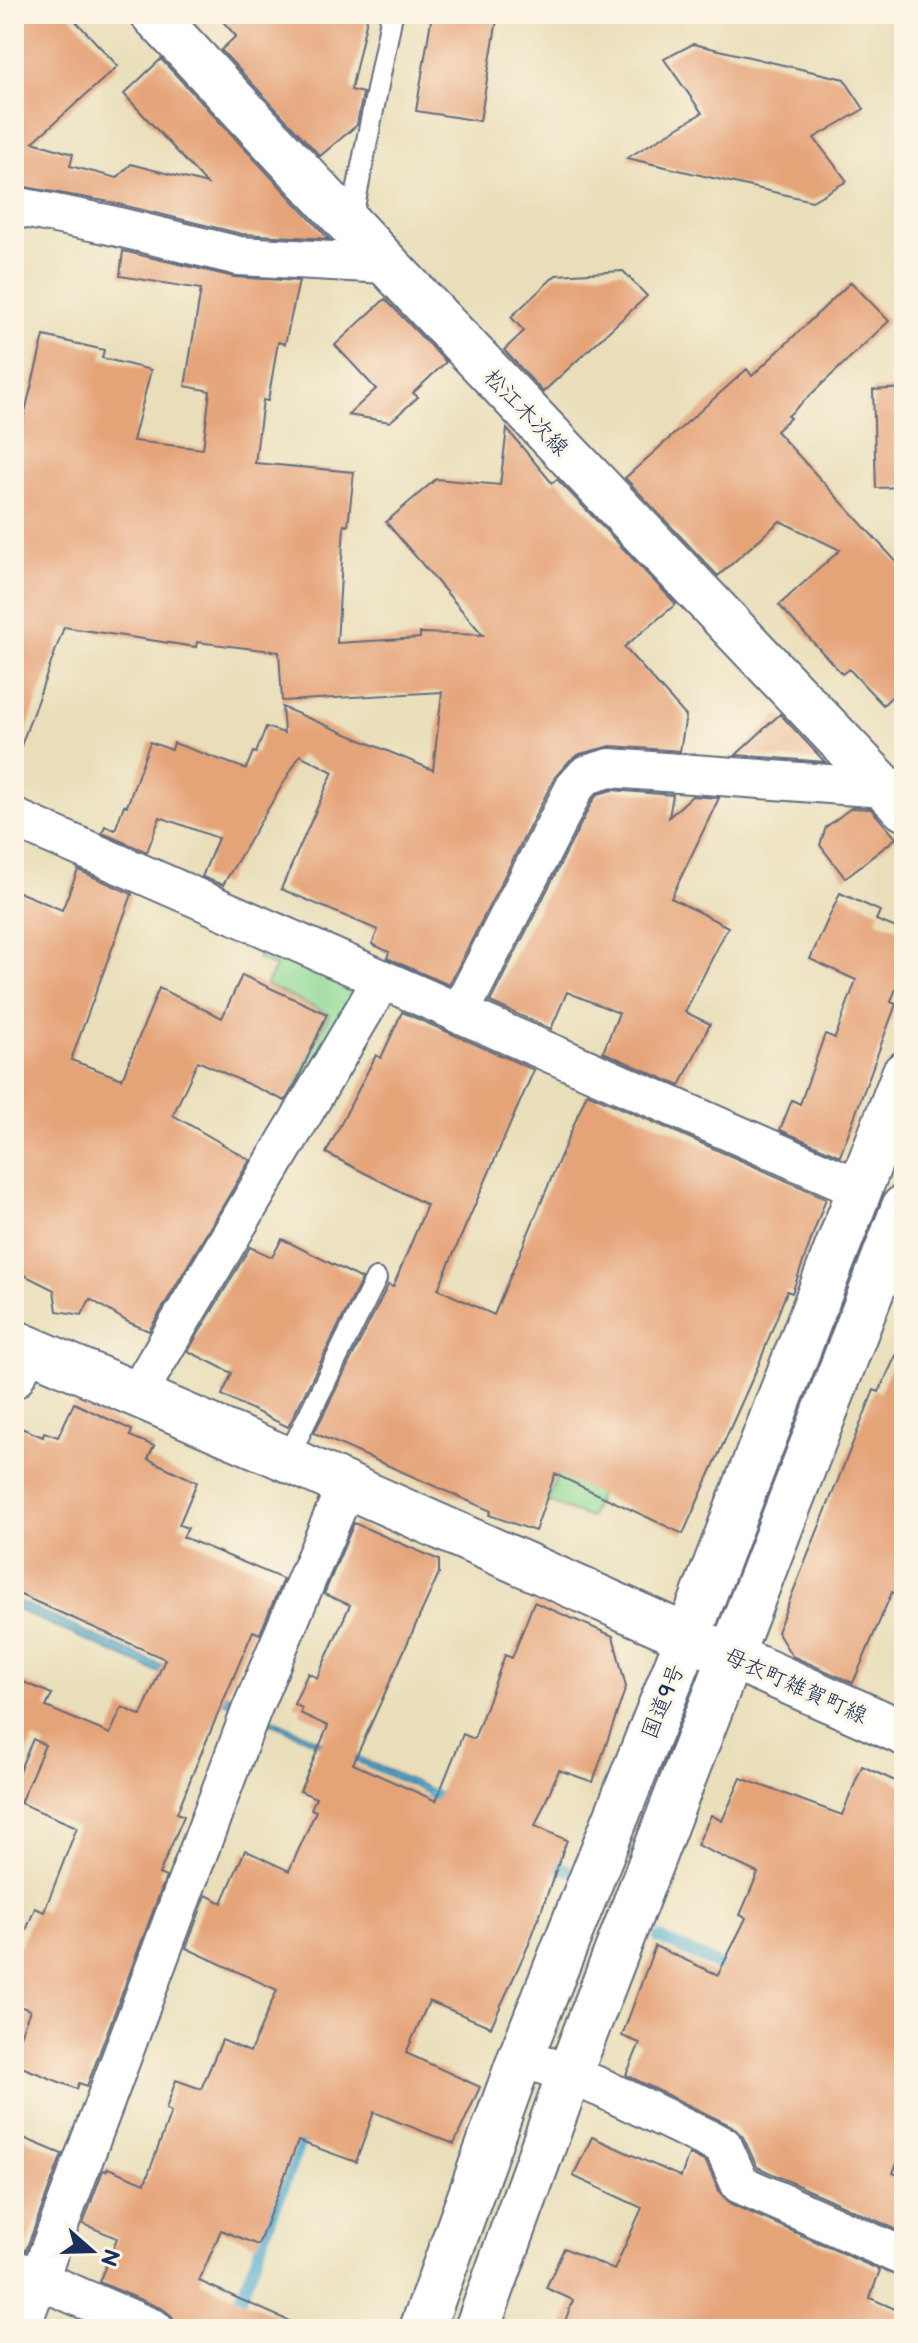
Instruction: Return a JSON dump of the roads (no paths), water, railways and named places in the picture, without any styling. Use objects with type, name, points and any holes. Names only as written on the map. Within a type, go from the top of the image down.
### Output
[{"type":"main road","name":"松江木次線","points":[[153,14],[894,798]]},
{"type":"main road","name":"国道9号","points":[[422,2329],[521,2056],[688,1637],[904,1074]]},
{"type":"main road","name":"国道9号","points":[[477,2329],[569,2075],[904,1209]]},
{"type":"main road","name":"母衣町雑賀町線","points":[[20,1357],[136,1396],[287,1459],[729,1656],[902,1728]]},
{"type":"street","points":[[14,206],[239,256],[387,264]]},
{"type":"street","points":[[459,1014],[575,787],[586,775],[610,768],[894,798]]},
{"type":"street","points":[[14,818],[861,1189]]},
{"type":"street","points":[[136,1396],[382,980]]},
{"type":"street","points":[[20,2329],[26,2274],[251,1711],[346,1486]]},
{"type":"street","points":[[521,2056],[723,2146],[740,2184],[904,2257]]},
{"type":"street","points":[[26,2274],[154,2329]]},
{"type":"lane","points":[[351,225],[392,14]]},
{"type":"lane","points":[[287,1459],[376,1279]]},
{"type":"water","points":[[14,1600],[245,1703],[242,1710],[14,1608]]},
{"type":"water","points":[[269,1718],[433,1790],[432,1795],[268,1722]]},
{"type":"waterway","points":[[426,1814],[433,1795],[452,1806]]},
{"type":"waterway","points":[[545,1858],[567,1870]]},
{"type":"waterway","points":[[659,1938],[736,1973]]},
{"type":"waterway","points":[[229,2329],[306,2126]]}]
